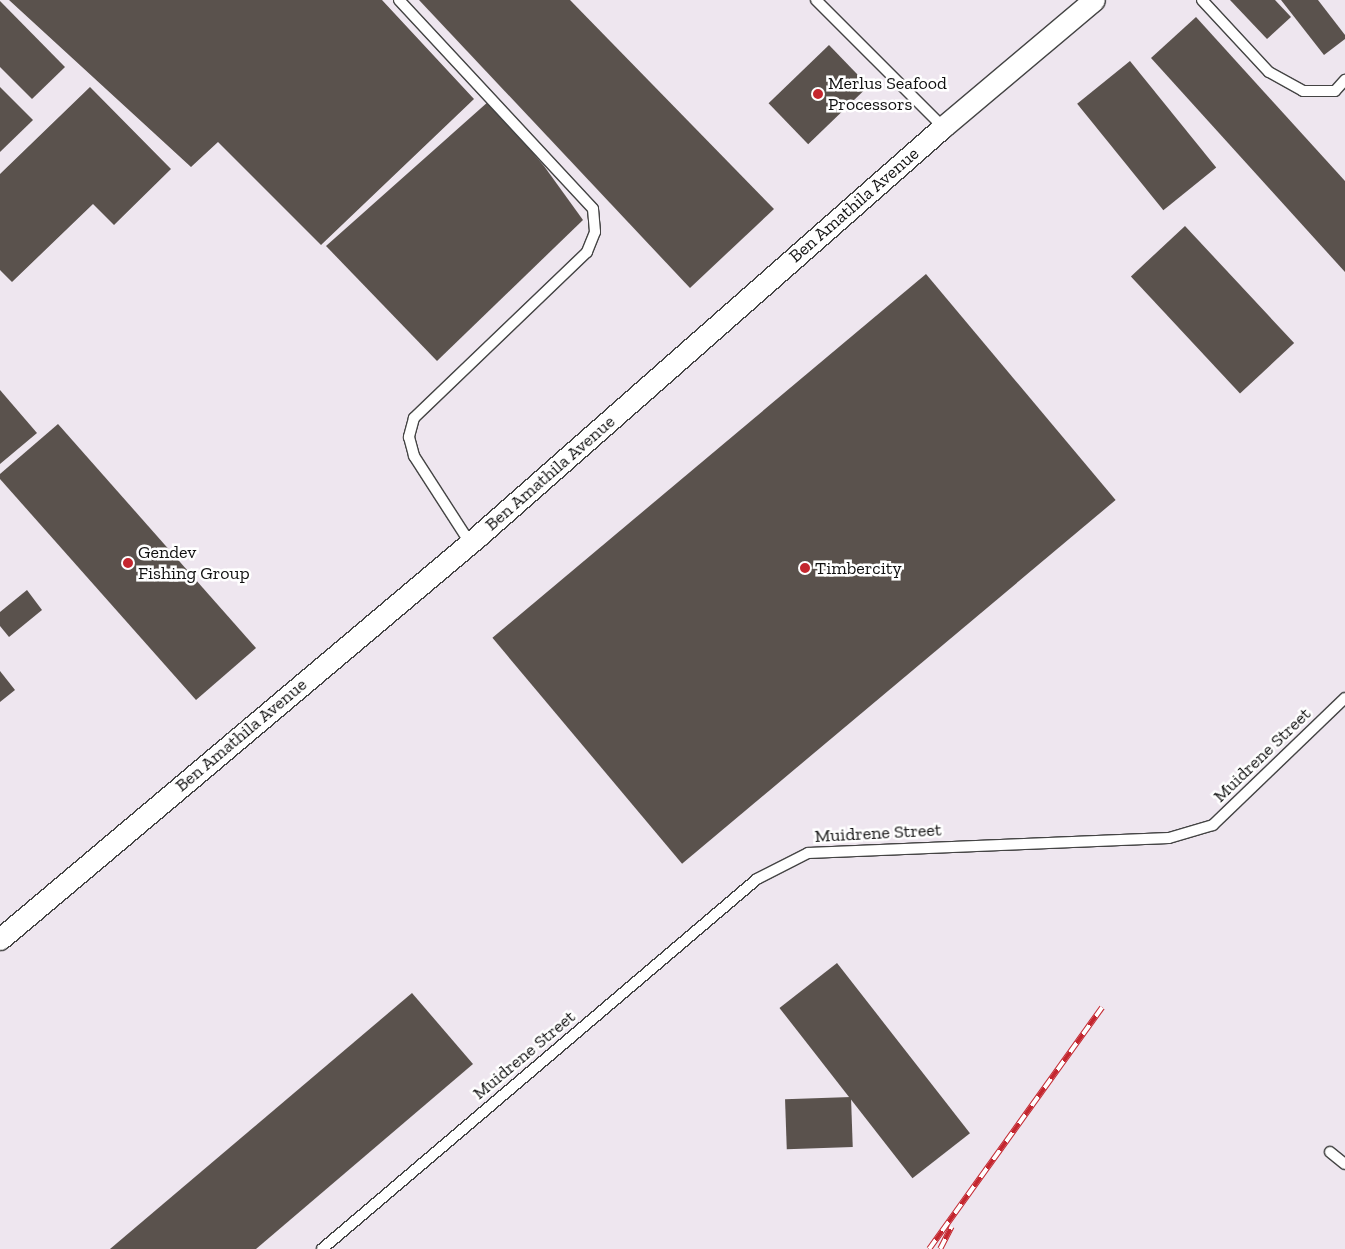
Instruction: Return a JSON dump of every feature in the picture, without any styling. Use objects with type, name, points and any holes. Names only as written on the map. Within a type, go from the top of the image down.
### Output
[{"type":"street","name":"Ben Amathila Avenue","points":[[0,939],[470,543],[942,127],[1094,0]]},
{"type":"lane","points":[[399,0],[593,208],[595,232],[587,252],[414,418],[409,437],[414,456],[470,543]]},
{"type":"lane","points":[[816,0],[942,127]]},
{"type":"lane","points":[[1202,0],[1269,72],[1303,91],[1335,91],[1345,80]]},
{"type":"lane","name":"Muidrene Street","points":[[322,1249],[756,879],[808,853],[1169,838],[1212,825],[1345,698]]},
{"type":"lane","points":[[1330,1152],[1345,1164]]},
{"type":"shaded area","points":[[0,0],[1345,0],[1345,1249],[0,1249]]},
{"type":"building","points":[[9,0],[382,0],[474,99],[321,245],[218,142],[191,167]]},
{"type":"building","points":[[419,0],[570,0],[774,209],[690,288]]},
{"type":"building","points":[[1230,0],[1275,0],[1291,17],[1267,39]]},
{"type":"building","points":[[1281,0],[1318,0],[1345,35],[1345,39],[1324,55]]},
{"type":"building","points":[[0,1],[65,67],[32,99],[0,67]]},
{"type":"building","points":[[1196,17],[1345,181],[1345,272],[1151,58]]},
{"type":"building","name":"Merlus Seafood Processors","points":[[829,45],[869,86],[808,144],[769,103]]},
{"type":"building","points":[[1130,61],[1216,167],[1163,210],[1077,104]]},
{"type":"building","points":[[0,87],[33,120],[0,152]]},
{"type":"building","points":[[90,87],[171,169],[114,225],[93,204],[12,282],[0,270],[0,174]]},
{"type":"building","points":[[489,101],[544,166],[583,220],[437,361],[326,246]]},
{"type":"building","points":[[1185,226],[1294,343],[1240,393],[1131,276]]},
{"type":"building","name":"Timbercity","points":[[926,274],[1116,500],[682,864],[492,638]]},
{"type":"building","points":[[0,390],[37,433],[0,464]]},
{"type":"building","name":"Gendev Fishing Group","points":[[58,424],[256,648],[196,700],[0,479],[0,474]]},
{"type":"building","points":[[27,590],[42,610],[9,637],[0,626],[0,612]]},
{"type":"building","points":[[0,671],[15,690],[0,702]]},
{"type":"building","points":[[837,963],[970,1133],[912,1178],[779,1008]]},
{"type":"building","points":[[412,993],[473,1064],[256,1249],[110,1249]]},
{"type":"building","points":[[851,1097],[853,1147],[787,1149],[785,1099]]},
{"type":"railway","points":[[929,1249],[1102,1007]]},
{"type":"railway","points":[[940,1249],[951,1227]]},
{"type":"place","name":"Merlus Seafood Processors","points":[[818,94]]},
{"type":"place","name":"Gendev Fishing Group","points":[[128,563]]},
{"type":"place","name":"Timbercity","points":[[805,568]]}]
